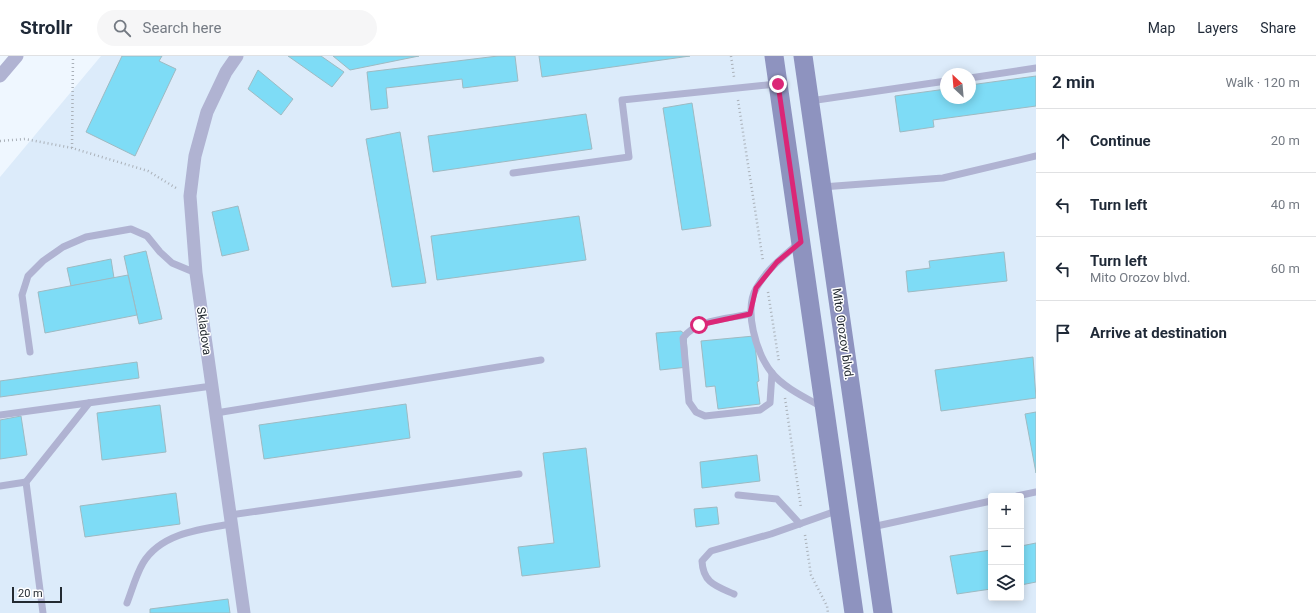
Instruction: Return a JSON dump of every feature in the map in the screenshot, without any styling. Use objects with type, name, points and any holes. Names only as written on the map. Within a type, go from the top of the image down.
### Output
[{"type":"main road","points":[[774,56],[854,613]]},
{"type":"main road","name":"Mito Orozov blvd.","points":[[802,56],[883,613]]},
{"type":"street","points":[[0,76],[17,56]]},
{"type":"street","name":"Skladova","points":[[237,56],[226,72],[207,112],[195,156],[190,196],[196,273],[244,613]]},
{"type":"lane","points":[[976,77],[1036,68]]},
{"type":"lane","points":[[809,101],[940,82]]},
{"type":"lane","points":[[514,173],[629,157],[622,100],[778,84]]},
{"type":"lane","points":[[822,188],[943,178],[1036,156]]},
{"type":"lane","points":[[30,352],[22,295],[28,276],[43,262],[63,247],[86,237],[131,229],[147,236],[172,263],[196,273]]},
{"type":"lane","points":[[801,242],[777,262],[756,288],[750,314],[757,344],[772,373],[796,393],[825,408]]},
{"type":"lane","points":[[750,314],[699,325],[689,330],[683,338],[689,402],[696,412],[705,416],[760,410],[770,402],[772,373]]},
{"type":"lane","points":[[216,413],[541,360]]},
{"type":"lane","points":[[0,415],[212,386]]},
{"type":"lane","points":[[0,486],[26,482],[89,403]]},
{"type":"lane","points":[[127,603],[143,562],[156,548],[193,530],[231,520],[519,474]]},
{"type":"lane","points":[[26,482],[43,613]]},
{"type":"lane","points":[[1024,495],[1036,492]]},
{"type":"lane","points":[[738,494],[777,499],[802,524]]},
{"type":"lane","points":[[871,527],[988,502]]},
{"type":"lane","points":[[734,594],[710,583],[703,572],[702,561],[711,551],[802,524],[839,510]]},
{"type":"path","points":[[72,148],[73,56]]},
{"type":"path","points":[[731,56],[759,246],[766,276],[802,524],[811,575],[827,606],[828,613]]},
{"type":"path","points":[[0,141],[25,139],[72,148],[148,171],[190,196]]},
{"type":"shaded area","points":[[101,56],[1036,56],[1036,613],[0,613],[0,177]]},
{"type":"building","points":[[122,56],[162,56],[159,61],[176,69],[135,156],[86,132]]},
{"type":"building","points":[[288,56],[321,56],[344,72],[332,87]]},
{"type":"building","points":[[333,56],[419,56],[350,70]]},
{"type":"building","points":[[498,56],[515,56],[518,81],[463,88],[462,79],[386,88],[388,108],[371,110],[367,72]]},
{"type":"building","points":[[539,56],[690,56],[542,77]]},
{"type":"building","points":[[258,70],[293,99],[281,115],[248,89]]},
{"type":"building","points":[[1036,76],[1036,106],[933,120],[934,127],[900,132],[895,96],[940,90],[940,104],[976,104],[976,84]]},
{"type":"building","points":[[692,103],[711,226],[682,230],[663,108]]},
{"type":"building","points":[[586,114],[592,149],[433,172],[428,136]]},
{"type":"building","points":[[400,132],[426,283],[392,287],[366,139]]},
{"type":"building","points":[[238,206],[249,250],[222,256],[212,212]]},
{"type":"building","points":[[579,216],[586,260],[437,280],[431,236]]},
{"type":"building","points":[[146,251],[162,319],[139,324],[124,256]]},
{"type":"building","points":[[1004,252],[1007,281],[908,292],[906,271],[930,268],[929,261]]},
{"type":"building","points":[[111,259],[114,278],[71,286],[67,268]]},
{"type":"building","points":[[128,275],[137,315],[45,333],[38,292]]},
{"type":"building","points":[[681,331],[686,335],[688,367],[660,370],[656,333]]},
{"type":"building","points":[[754,336],[760,404],[718,409],[715,386],[706,387],[701,341]]},
{"type":"building","points":[[1033,357],[1036,398],[941,411],[935,370]]},
{"type":"building","points":[[137,362],[139,378],[0,397],[0,381]]},
{"type":"building","points":[[406,404],[410,438],[264,459],[259,425]]},
{"type":"building","points":[[160,405],[166,452],[102,460],[97,413]]},
{"type":"building","points":[[1036,412],[1036,473],[1025,414]]},
{"type":"building","points":[[21,416],[27,455],[0,459],[0,420]]},
{"type":"building","points":[[586,448],[600,567],[522,576],[518,547],[554,543],[543,453]]},
{"type":"building","points":[[757,455],[760,481],[702,488],[700,462]]},
{"type":"building","points":[[176,493],[180,524],[85,537],[80,506]]},
{"type":"building","points":[[717,507],[719,524],[696,527],[694,509]]},
{"type":"building","points":[[1036,543],[1036,582],[1024,584],[1024,565],[1024,545]]},
{"type":"building","points":[[988,550],[988,589],[957,594],[950,556]]},
{"type":"building","points":[[228,599],[230,613],[150,613],[150,609]]},
{"type":"route","points":[[699,325],[750,314],[756,288],[777,262],[801,242],[778,84]]}]
